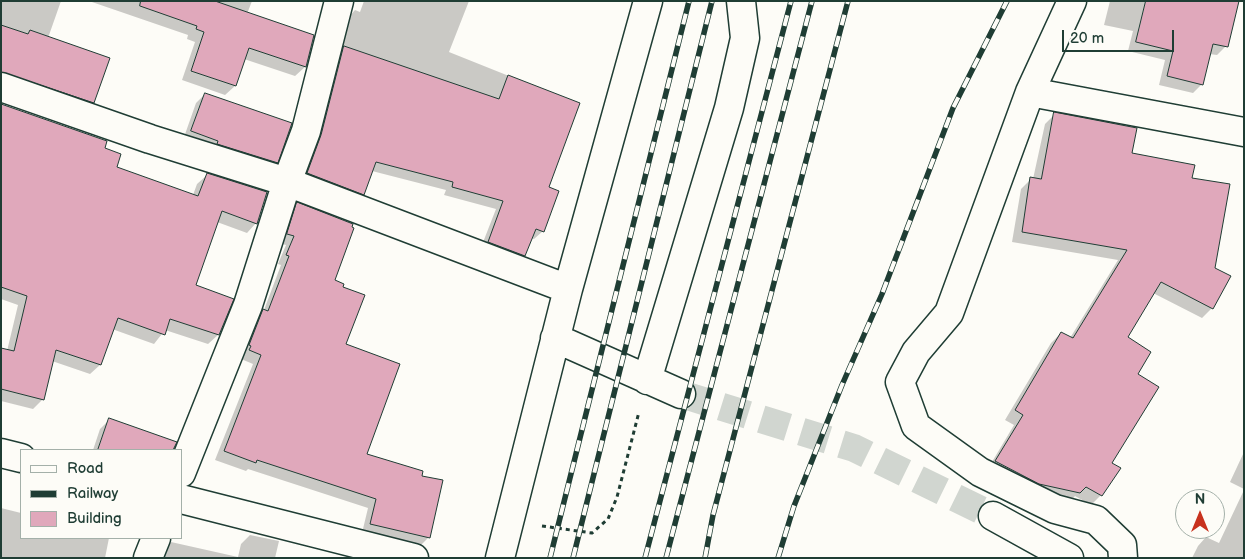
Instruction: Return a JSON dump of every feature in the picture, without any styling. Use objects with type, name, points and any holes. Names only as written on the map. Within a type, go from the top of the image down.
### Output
[{"type":"street","points":[[182,470],[248,305],[287,182],[306,131],[339,1]]},
{"type":"street","points":[[500,558],[568,289],[648,1]]},
{"type":"street","points":[[647,380],[729,108],[745,38],[742,1]]},
{"type":"street","points":[[1072,1],[1030,92],[949,314],[916,352],[900,382],[916,426],[980,472],[1055,509],[1096,520],[1122,545],[1123,558]]},
{"type":"street","points":[[1,88],[150,139],[287,182],[568,289]]},
{"type":"street","points":[[1030,92],[1244,132]]},
{"type":"street","points":[[555,338],[680,394]]},
{"type":"street","points":[[1,453],[20,458]]},
{"type":"street","points":[[182,499],[414,558]]},
{"type":"street","points":[[993,516],[1069,558]]},
{"type":"street","points":[[148,558],[156,539]]},
{"type":"path","points":[[509,521],[592,533],[608,519],[617,497],[647,380]]},
{"type":"building","points":[[141,1],[215,1],[314,35],[306,67],[249,48],[236,86],[191,71],[204,32],[196,29],[197,26],[140,6]]},
{"type":"building","points":[[1146,1],[1239,1],[1228,47],[1213,44],[1203,85],[1167,76],[1173,51],[1136,42]]},
{"type":"building","points":[[1,25],[28,34],[30,30],[110,58],[94,103],[1,72]]},
{"type":"building","points":[[344,46],[499,99],[508,75],[580,103],[549,187],[559,191],[544,232],[536,229],[525,256],[488,242],[503,201],[452,187],[453,182],[376,162],[364,195],[307,173],[321,135]]},
{"type":"building","points":[[205,93],[292,123],[278,163],[217,144],[218,141],[191,131]]},
{"type":"building","points":[[1,104],[107,141],[105,148],[121,154],[117,167],[198,196],[207,173],[267,192],[257,224],[222,211],[196,285],[234,299],[219,335],[170,319],[165,335],[118,318],[101,365],[56,350],[44,400],[1,389],[1,348],[14,351],[27,296],[1,287]]},
{"type":"building","points":[[1054,112],[1137,128],[1132,153],[1195,165],[1192,178],[1230,184],[1215,268],[1231,276],[1213,309],[1161,282],[1128,337],[1151,352],[1138,374],[1159,387],[1112,463],[1121,468],[1102,496],[1086,487],[1080,493],[1039,484],[995,461],[1023,415],[1015,410],[1061,332],[1073,338],[1127,250],[1022,232],[1030,177],[1041,179]]},
{"type":"building","points":[[297,202],[353,224],[352,227],[354,228],[335,280],[344,284],[343,287],[365,295],[346,344],[400,364],[367,454],[423,471],[422,476],[443,480],[430,538],[370,524],[376,499],[257,460],[256,463],[224,451],[261,355],[249,350],[251,346],[249,345],[263,309],[268,311],[289,256],[286,255],[294,236],[287,234]]},
{"type":"building","points":[[109,418],[177,442],[174,449],[98,449]]},
{"type":"tunnel","points":[[681,394],[854,448],[993,516]]},
{"type":"railway","points":[[550,558],[689,1]]},
{"type":"railway","points":[[573,558],[712,1]]},
{"type":"railway","points":[[645,558],[791,1]]},
{"type":"railway","points":[[666,558],[812,1]]},
{"type":"railway","points":[[705,558],[713,515],[848,1]]},
{"type":"railway","points":[[778,558],[794,506],[842,385],[882,294],[953,108],[1007,1]]}]
